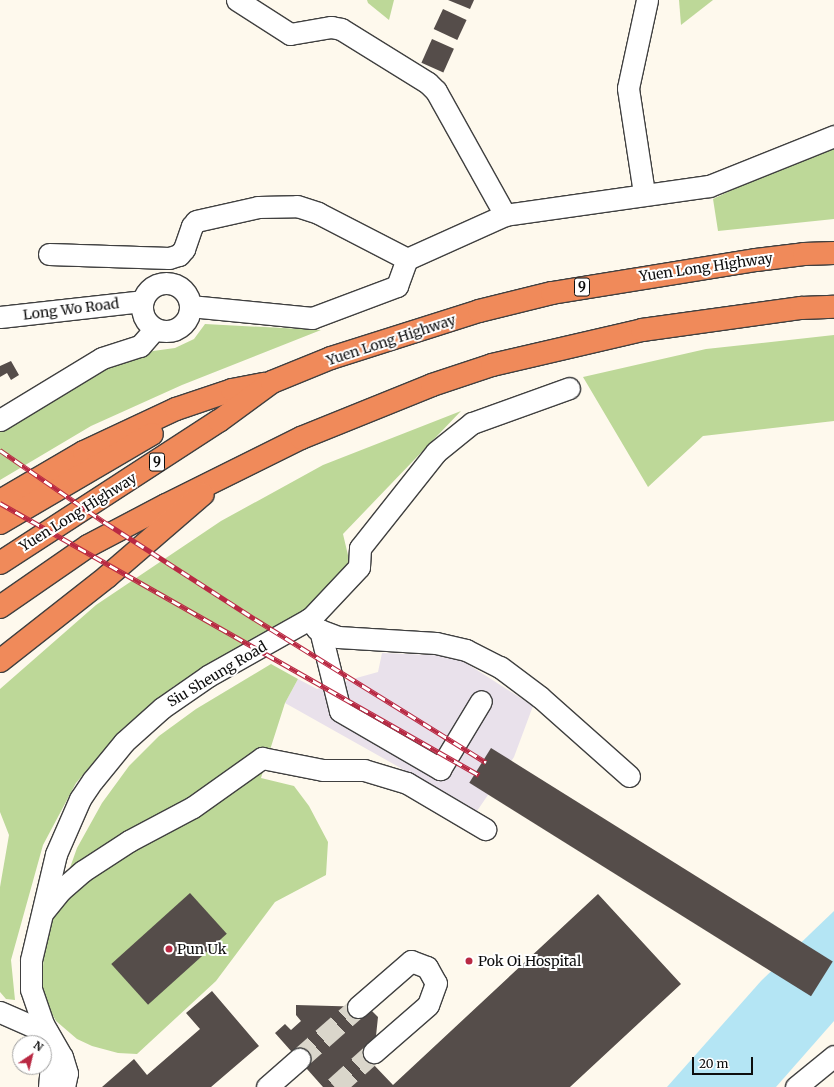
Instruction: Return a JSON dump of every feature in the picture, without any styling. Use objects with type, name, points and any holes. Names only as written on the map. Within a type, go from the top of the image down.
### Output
[{"type":"highway","name":"Yuen Long Highway","points":[[0,563],[219,422],[272,382],[373,344],[479,311],[552,293],[756,260],[804,254],[834,254]]},
{"type":"highway","points":[[0,606],[88,546],[166,505],[301,438],[370,408],[492,365],[642,330],[756,314],[834,307]]},
{"type":"highway","points":[[0,501],[112,438],[176,409],[232,390],[272,382]]},
{"type":"highway","points":[[0,523],[121,451],[232,390]]},
{"type":"highway","points":[[0,661],[108,576],[217,480]]},
{"type":"street","points":[[237,0],[290,34],[331,27],[341,29],[428,83],[436,91],[505,215]]},
{"type":"street","points":[[644,194],[628,88],[636,42],[647,0]]},
{"type":"street","points":[[190,306],[312,318],[397,286],[407,259],[505,215],[644,194],[709,186],[834,136]]},
{"type":"street","points":[[48,254],[169,258],[179,255],[184,249],[192,226],[196,221],[258,207],[297,206],[318,213],[407,259]]},
{"type":"street","points":[[157,284],[172,284],[185,292],[190,306],[185,322],[179,327],[163,331],[155,329],[144,317],[142,301],[150,288],[157,284]]},
{"type":"street","name":"Long Wo Road","points":[[0,317],[142,301]]},
{"type":"street","points":[[0,419],[102,358],[140,346],[155,329]]},
{"type":"street","name":"Siu Sheung Road","points":[[49,1035],[31,988],[31,960],[56,854],[80,799],[124,742],[182,693],[313,623],[359,567],[360,548],[436,452],[472,423],[570,388]]},
{"type":"street","points":[[313,623],[340,711],[440,769],[481,701]]},
{"type":"street","points":[[313,623],[338,637],[436,643],[466,650],[500,667],[540,697],[629,776]]},
{"type":"street","points":[[41,914],[61,890],[83,870],[129,841],[193,807],[262,758],[323,770],[364,770],[400,781],[485,829]]},
{"type":"street","points":[[358,1006],[411,961],[424,964],[436,983],[428,1004],[374,1052]]},
{"type":"street","points":[[0,1012],[44,1035]]},
{"type":"street","name":"Siu Sheung Road","points":[[52,1041],[62,1057],[67,1073],[64,1087]]},
{"type":"street","points":[[796,1087],[834,1056]]},
{"type":"street","points":[[267,1087],[299,1059]]},
{"type":"street","name":"Siu Sheung Road","points":[[49,1075],[49,1087]]},
{"type":"shaded area","points":[[382,653],[455,656],[533,706],[514,757],[477,811],[285,703],[298,679],[317,689],[378,672]]},
{"type":"green space","points":[[367,0],[394,0],[389,20],[368,3]]},
{"type":"green space","points":[[679,0],[713,0],[681,25]]},
{"type":"green space","points":[[834,144],[834,219],[718,231],[713,199],[820,148]]},
{"type":"green space","points":[[205,324],[321,330],[182,385],[91,426],[0,480],[0,431],[85,378],[153,351],[175,348],[194,339]]},
{"type":"green space","points":[[834,335],[834,421],[703,436],[648,487],[583,377],[706,349]]},
{"type":"green space","points":[[461,411],[343,534],[351,568],[305,617],[174,686],[122,729],[76,783],[43,845],[11,960],[15,1000],[6,999],[0,992],[0,887],[9,835],[0,812],[0,689],[96,605],[221,521],[323,465]]},
{"type":"green space","points":[[271,664],[298,679],[285,703],[261,778],[294,786],[309,806],[328,842],[326,875],[275,902],[216,981],[137,1054],[118,1053],[92,1046],[77,1039],[56,1021],[41,994],[44,953],[55,910],[77,848],[102,803],[129,766],[159,736],[196,709]]},
{"type":"water","points":[[834,911],[834,1021],[776,1087],[667,1087],[761,981]]},
{"type":"building","points":[[448,0],[474,0],[470,9]]},
{"type":"building","points":[[443,9],[467,20],[457,40],[434,29]]},
{"type":"building","points":[[432,39],[454,49],[443,73],[421,63]]},
{"type":"building","points":[[11,361],[19,375],[11,380],[7,373],[0,377],[0,366]]},
{"type":"building","points":[[491,748],[833,962],[811,996],[469,783]]},
{"type":"building","name":"Pun Uk","points":[[190,893],[227,934],[148,1005],[111,964]]},
{"type":"building","name":"Pok Oi Hospital","points":[[598,894],[681,984],[570,1087],[323,1087],[275,1033],[285,1024],[291,1030],[301,1021],[296,1015],[296,1005],[368,1007],[378,1017],[373,1064],[393,1085]]},
{"type":"building","points":[[212,991],[259,1046],[211,1087],[102,1087],[134,1059],[147,1075],[200,1029],[186,1013]]},
{"type":"tunnel","points":[[299,1059],[358,1007]]},
{"type":"tunnel","points":[[335,1087],[374,1052]]},
{"type":"railway","points":[[0,450],[106,523],[255,619],[486,762]]},
{"type":"railway","points":[[0,503],[479,775]]},
{"type":"place","name":"Pun Uk","points":[[169,949]]},
{"type":"place","name":"Pok Oi Hospital","points":[[469,961]]}]
